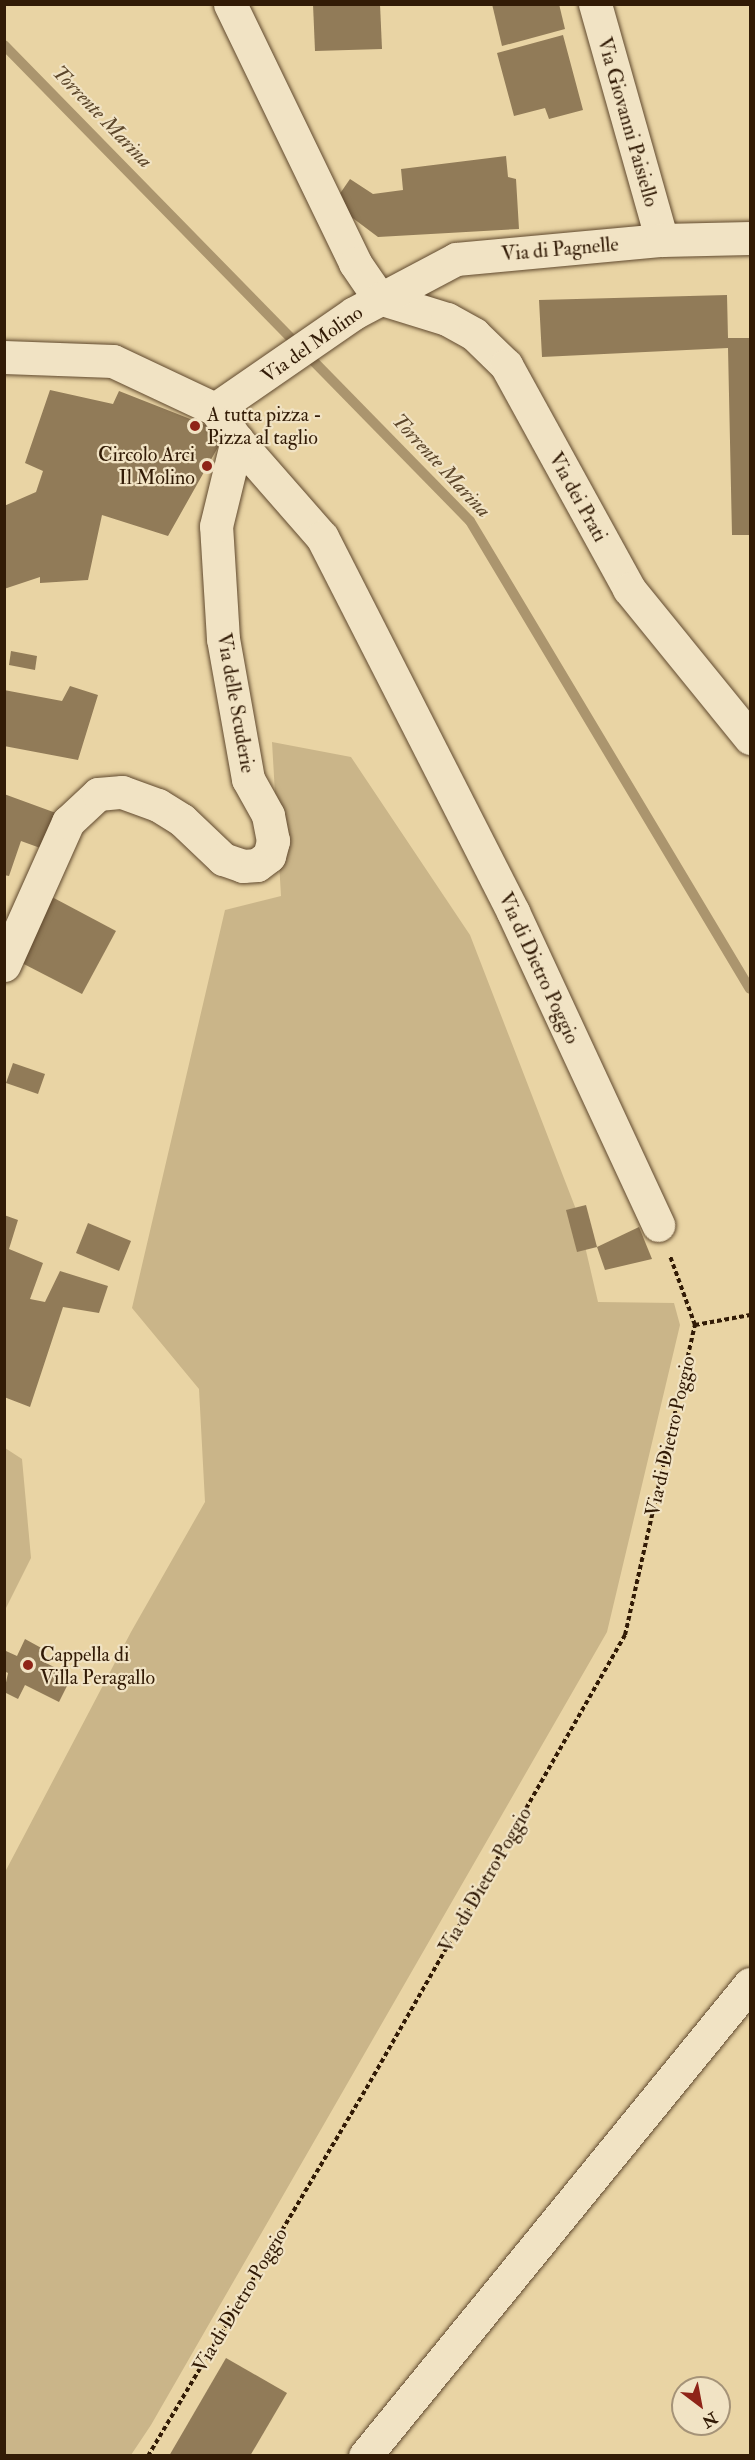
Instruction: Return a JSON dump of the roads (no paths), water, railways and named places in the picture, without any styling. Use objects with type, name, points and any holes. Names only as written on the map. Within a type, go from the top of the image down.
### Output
[{"type":"street","name":"Via del Molino","points":[[229,401],[367,306],[355,263],[230,4]]},
{"type":"street","name":"Via Giovanni Paisiello","points":[[595,4],[662,240]]},
{"type":"street","name":"Via di Pagnelle","points":[[367,306],[456,259],[662,240],[750,238]]},
{"type":"street","name":"Via dei Prati","points":[[367,306],[447,319],[474,334],[506,365],[629,589],[750,738]]},
{"type":"street","points":[[4,357],[113,361],[229,401]]},
{"type":"street","name":"Via di Dietro Poggio","points":[[229,401],[237,440],[322,537],[508,902],[658,1225]]},
{"type":"street","name":"Via delle Scuderie","points":[[4,965],[68,822],[98,794],[123,792],[158,805],[182,819],[223,859],[243,866],[257,866],[269,856],[273,842],[268,815],[248,778],[223,639],[216,526],[237,440]]},
{"type":"street","points":[[364,2456],[750,1984]]},
{"type":"waterway","name":"Torrente Marina","points":[[4,45],[470,521],[750,989]]},
{"type":"place","name":"A tutta pizza - Pizza al taglio","points":[[195,426]]},
{"type":"place","name":"Circolo Arci Il Molino","points":[[207,466]]},
{"type":"place","name":"Cappella di Villa Peragallo","points":[[28,1665]]}]
